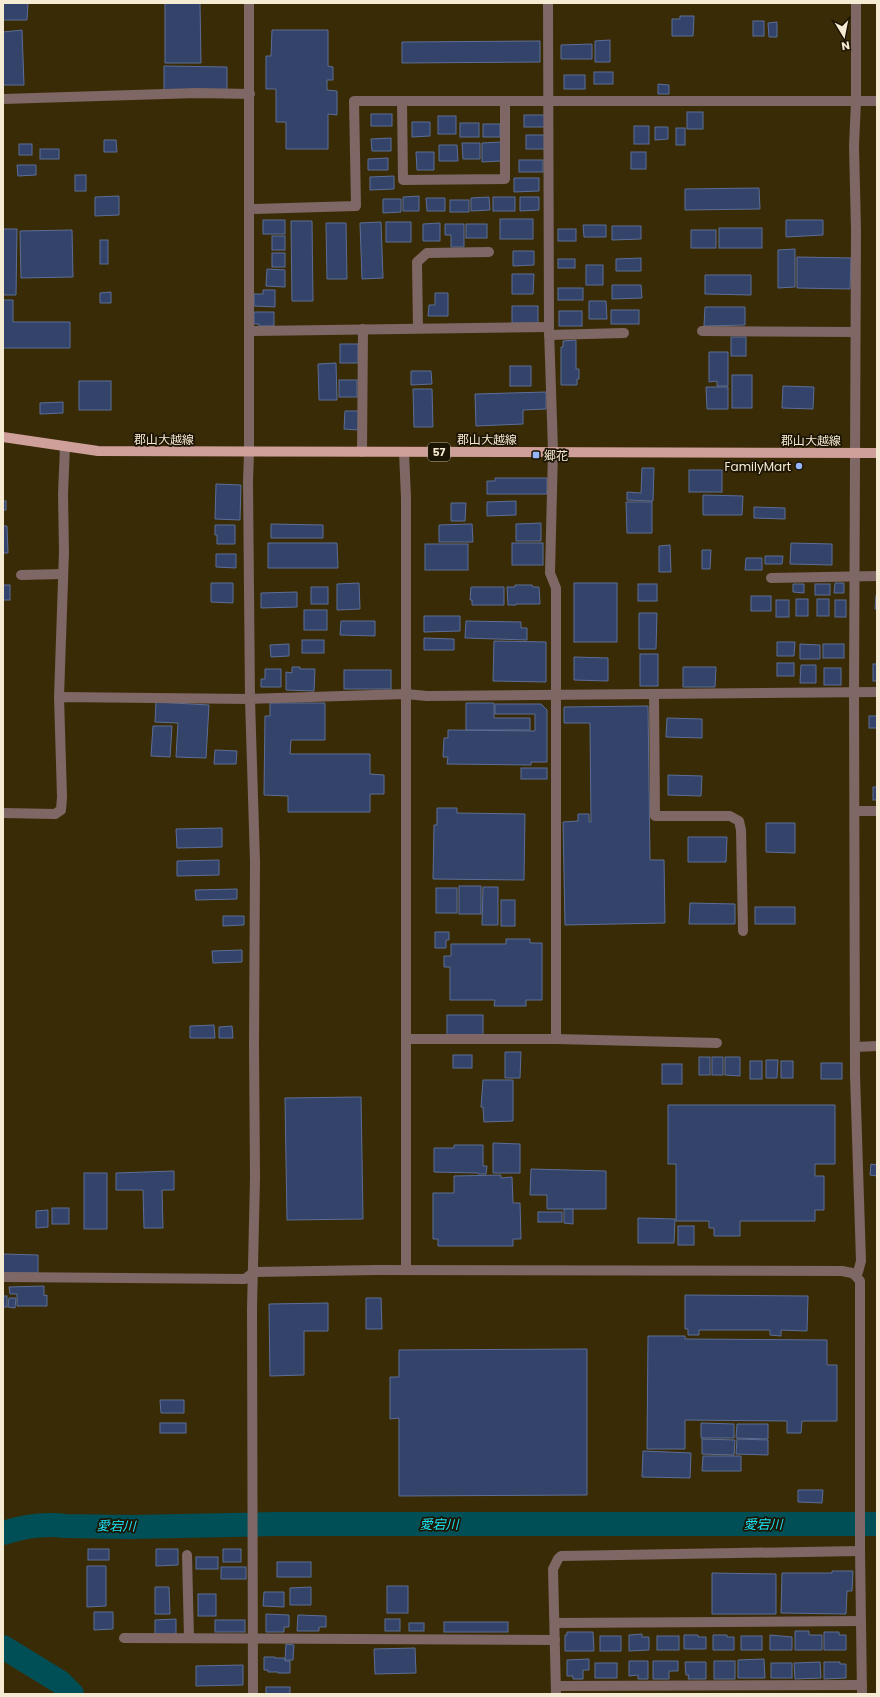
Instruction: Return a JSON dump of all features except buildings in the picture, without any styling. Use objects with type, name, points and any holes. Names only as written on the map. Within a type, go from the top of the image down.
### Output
[{"type":"main road","name":"郡山大越線","points":[[3,437],[98,451],[249,453],[553,451],[877,453]]},
{"type":"street","points":[[249,3],[250,331],[248,481],[250,699],[255,862],[255,1178],[252,1309],[253,1694]]},
{"type":"street","points":[[548,3],[549,331],[553,451],[550,573],[556,588],[556,1039]]},
{"type":"street","points":[[855,1275],[858,1272],[861,1261],[855,1075],[854,332],[856,230],[854,146],[856,101],[856,3]]},
{"type":"street","points":[[3,99],[197,93],[250,94]]},
{"type":"street","points":[[250,209],[356,206],[354,101],[877,101]]},
{"type":"street","points":[[402,101],[403,180],[505,179],[505,101]]},
{"type":"street","points":[[418,328],[417,262],[428,253],[489,252]]},
{"type":"street","points":[[250,331],[418,328],[624,333]]},
{"type":"street","points":[[362,452],[363,329]]},
{"type":"street","points":[[702,331],[854,332]]},
{"type":"street","points":[[3,813],[55,814],[61,810],[62,797],[59,697],[65,446]]},
{"type":"street","points":[[404,452],[406,498],[406,1270]]},
{"type":"street","points":[[21,575],[63,574]]},
{"type":"street","points":[[771,578],[877,576]]},
{"type":"street","points":[[59,697],[250,699],[406,694],[427,696],[877,692]]},
{"type":"street","points":[[654,694],[655,816],[730,816],[739,821],[741,830],[743,931]]},
{"type":"street","points":[[855,811],[877,811]]},
{"type":"street","points":[[406,1040],[556,1039],[717,1043]]},
{"type":"street","points":[[856,1047],[877,1046]]},
{"type":"street","points":[[3,1277],[245,1279],[254,1272],[406,1270],[848,1272],[855,1275],[860,1281],[860,1551],[862,1690],[556,1690],[554,1569],[558,1559],[561,1556],[860,1551]]},
{"type":"street","points":[[187,1555],[189,1638]]},
{"type":"street","points":[[554,1623],[861,1621]]},
{"type":"street","points":[[124,1638],[555,1640]]},
{"type":"waterway","name":"愛宕川","points":[[3,1533],[25,1527],[41,1525],[130,1527],[277,1524],[877,1524]]},
{"type":"waterway","points":[[3,1647],[60,1682],[72,1694]]},
{"type":"place","name":"郷花","points":[[536,455]]},
{"type":"place","name":"FamilyMart","points":[[799,466]]}]
